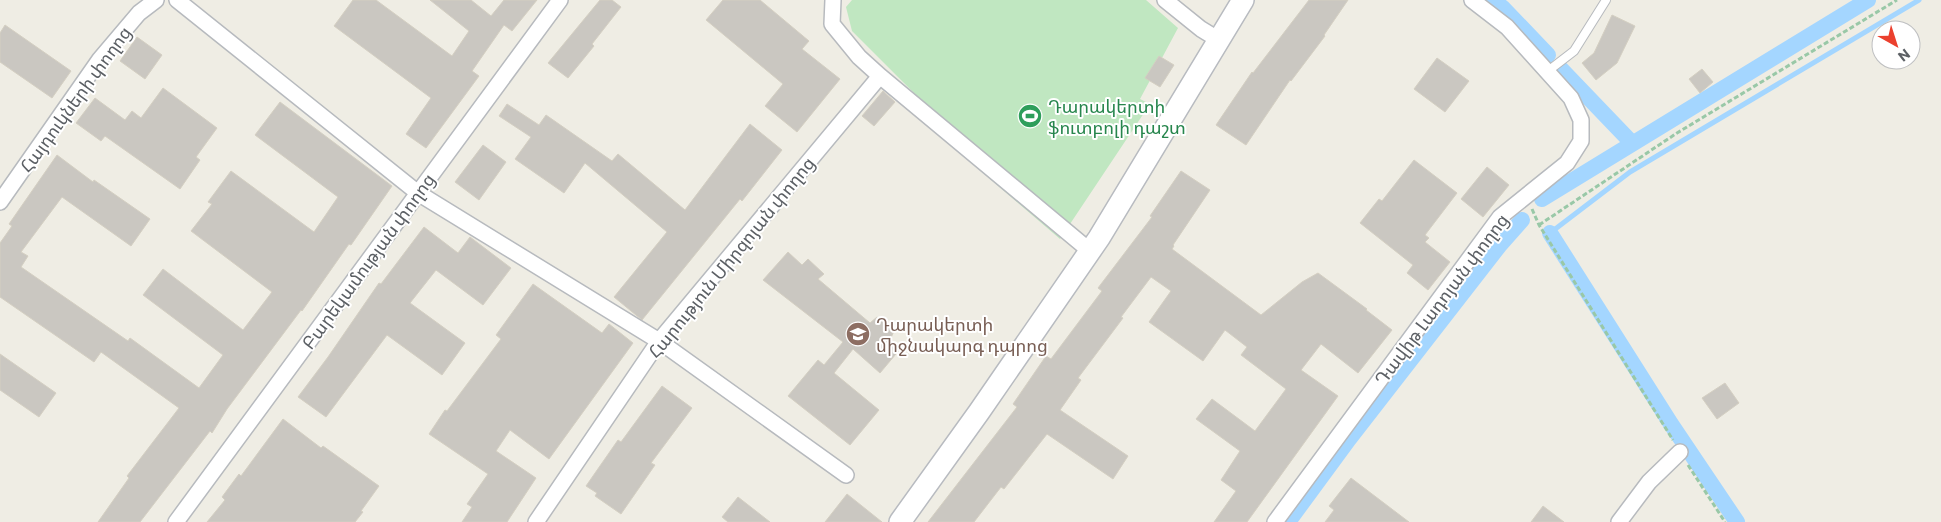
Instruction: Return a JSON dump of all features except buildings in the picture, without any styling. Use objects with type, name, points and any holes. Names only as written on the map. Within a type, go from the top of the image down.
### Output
[{"type":"main road","points":[[900,522],[979,412],[1090,251],[1243,0]]},
{"type":"street","name":"Հայդուկների փողոց","points":[[0,202],[100,59],[139,13],[156,0]]},
{"type":"street","points":[[177,0],[418,193],[659,341],[846,474]]},
{"type":"street","name":"Բարեկամության փողոց","points":[[176,522],[560,0]]},
{"type":"street","points":[[833,0],[832,24],[859,57],[1090,251]]},
{"type":"street","points":[[1165,0],[1201,30],[1219,40]]},
{"type":"street","name":"Դավիթ Լադոյան փողոց","points":[[1275,522],[1500,217],[1568,163],[1581,141],[1581,120],[1571,98],[1507,27],[1472,0]]},
{"type":"street","name":"Հարություն Միրզոյան փողոց","points":[[536,522],[659,341],[880,76]]},
{"type":"street","points":[[1619,522],[1649,482],[1680,452]]},
{"type":"lane","points":[[1548,71],[1574,51],[1606,0]]},
{"type":"path","points":[[1539,225],[1677,133],[1897,0]]},
{"type":"path","points":[[1527,197],[1539,225],[1725,522]]},
{"type":"green space","name":"Դարակերտի ֆուտբոլի դաշտ","points":[[852,0],[1146,0],[1178,28],[1140,99],[1150,104],[1060,239],[904,105],[914,93],[852,31],[846,7]]},
{"type":"waterway","points":[[1493,0],[1548,55]]},
{"type":"waterway","points":[[1542,199],[1868,0]]},
{"type":"waterway","points":[[1550,233],[1630,172],[1919,0]]},
{"type":"waterway","points":[[1561,69],[1632,143]]},
{"type":"waterway","points":[[1288,522],[1349,439],[1499,246],[1522,220]]},
{"type":"waterway","points":[[1550,233],[1671,424],[1737,522]]},
{"type":"place","name":"Դարակերտի ֆուտբոլի դաշտ","points":[[1030,116]]},
{"type":"place","name":"Դարակերտի միջնակարգ դպրոց","points":[[858,334]]}]
